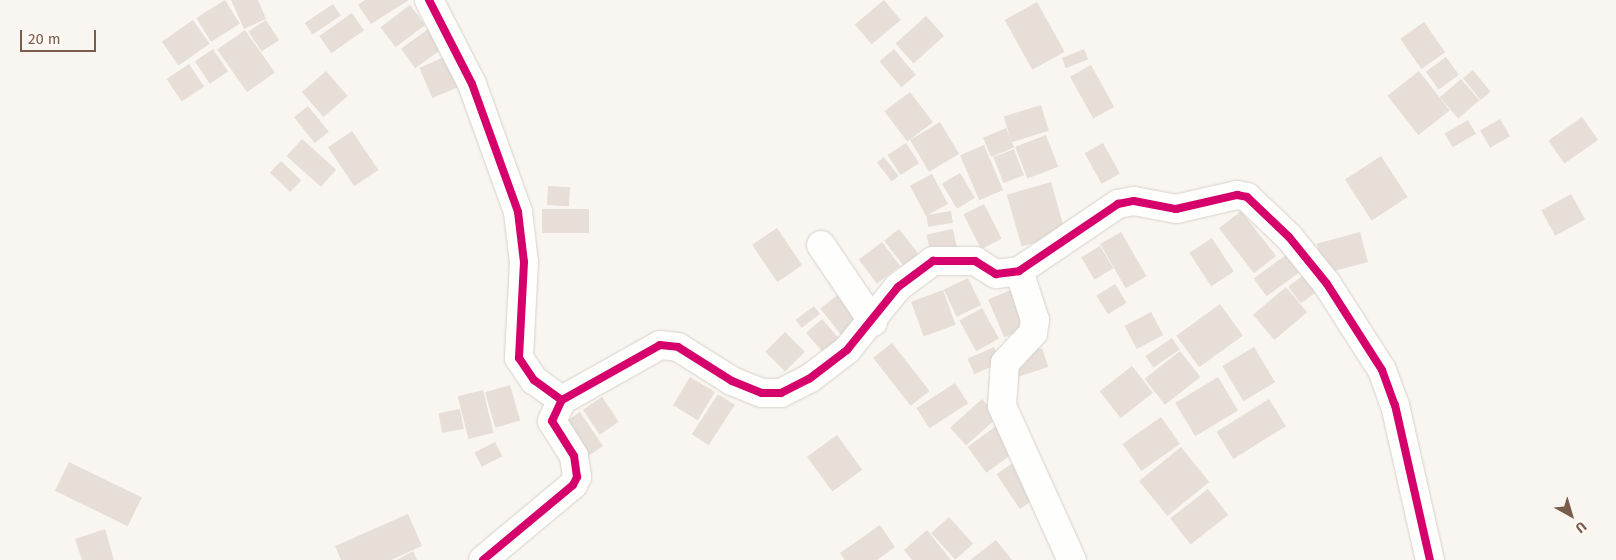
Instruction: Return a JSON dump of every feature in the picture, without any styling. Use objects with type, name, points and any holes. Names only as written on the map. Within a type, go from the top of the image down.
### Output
[{"type":"street","points":[[429,0],[472,84],[518,212],[524,262],[519,358],[534,380],[562,400]]},
{"type":"street","points":[[483,560],[572,486],[577,477],[574,456],[552,421],[562,400],[660,345],[678,347],[739,384],[762,393],[780,393],[832,361],[873,322],[898,287],[934,261],[976,260],[996,274],[1019,271],[1118,204],[1134,201],[1176,209],[1225,196],[1247,198],[1289,237],[1327,284],[1382,370],[1395,405],[1430,560]]},
{"type":"street","points":[[821,245],[873,322]]},
{"type":"street","points":[[1019,271],[1035,320],[1033,333],[1005,363],[1002,406],[1026,468],[1072,560]]},
{"type":"building","points":[[225,0],[240,24],[211,42],[196,18]]},
{"type":"building","points":[[231,0],[258,0],[266,19],[244,29]]},
{"type":"building","points":[[365,0],[409,0],[371,24],[358,5]]},
{"type":"building","points":[[884,0],[901,20],[872,44],[855,24]]},
{"type":"building","points":[[1037,2],[1065,52],[1032,70],[1005,20]]},
{"type":"building","points":[[333,4],[341,16],[313,35],[305,23]]},
{"type":"building","points":[[410,5],[425,25],[395,47],[380,27]]},
{"type":"building","points":[[352,13],[364,30],[331,53],[319,36]]},
{"type":"building","points":[[926,16],[944,36],[914,63],[896,43]]},
{"type":"building","points":[[193,20],[210,44],[179,66],[162,42]]},
{"type":"building","points":[[266,20],[279,40],[261,52],[248,31]]},
{"type":"building","points":[[1424,22],[1445,52],[1421,69],[1400,39]]},
{"type":"building","points":[[431,27],[445,46],[415,68],[401,49]]},
{"type":"building","points":[[245,30],[275,73],[247,92],[217,50]]},
{"type":"building","points":[[213,49],[228,71],[210,84],[195,61]]},
{"type":"building","points":[[894,49],[916,75],[901,87],[879,61]]},
{"type":"building","points":[[1084,49],[1088,59],[1066,68],[1062,58]]},
{"type":"building","points":[[447,56],[460,86],[432,98],[419,68]]},
{"type":"building","points":[[1446,57],[1459,75],[1439,89],[1426,72]]},
{"type":"building","points":[[189,64],[204,86],[182,101],[167,79]]},
{"type":"building","points":[[1091,65],[1114,107],[1093,119],[1070,77]]},
{"type":"building","points":[[1473,70],[1491,92],[1481,100],[1463,78]]},
{"type":"building","points":[[326,71],[348,96],[323,117],[302,92]]},
{"type":"building","points":[[1419,71],[1450,110],[1418,135],[1387,96]]},
{"type":"building","points":[[1461,79],[1479,100],[1458,119],[1440,97]]},
{"type":"building","points":[[910,92],[933,122],[907,142],[884,111]]},
{"type":"building","points":[[1041,105],[1049,131],[1012,142],[1004,116]]},
{"type":"building","points":[[308,106],[329,132],[315,143],[294,117]]},
{"type":"building","points":[[1582,117],[1598,140],[1564,163],[1548,141]]},
{"type":"building","points":[[1500,119],[1510,136],[1490,148],[1480,130]]},
{"type":"building","points":[[1468,120],[1476,134],[1453,147],[1445,134]]},
{"type":"building","points":[[940,122],[959,154],[929,172],[910,140]]},
{"type":"building","points":[[1006,128],[1014,147],[991,157],[983,138]]},
{"type":"building","points":[[352,131],[378,170],[354,186],[328,147]]},
{"type":"building","points":[[1046,135],[1058,167],[1027,179],[1015,147]]},
{"type":"building","points":[[302,139],[336,170],[321,187],[287,156]]},
{"type":"building","points":[[906,143],[919,163],[901,175],[888,155]]},
{"type":"building","points":[[1103,143],[1120,174],[1102,184],[1085,153]]},
{"type":"building","points":[[984,145],[1003,190],[979,200],[960,155]]},
{"type":"building","points":[[1014,149],[1024,175],[1003,183],[993,157]]},
{"type":"building","points":[[1381,156],[1408,197],[1372,221],[1345,179]]},
{"type":"building","points":[[884,157],[899,176],[892,181],[877,163]]},
{"type":"building","points":[[281,161],[301,180],[290,192],[270,173]]},
{"type":"building","points":[[960,173],[975,198],[957,209],[942,184]]},
{"type":"building","points":[[932,174],[948,204],[926,216],[910,186]]},
{"type":"building","points":[[1051,182],[1066,234],[1022,247],[1007,195]]},
{"type":"building","points":[[548,186],[570,187],[569,206],[547,205]]},
{"type":"building","points":[[1571,194],[1585,219],[1555,236],[1541,210]]},
{"type":"building","points":[[984,204],[1002,239],[981,249],[964,214]]},
{"type":"building","points":[[542,209],[589,209],[589,233],[542,233]]},
{"type":"building","points":[[951,211],[953,223],[928,227],[926,215]]},
{"type":"building","points":[[1241,211],[1276,256],[1254,273],[1219,228]]},
{"type":"building","points":[[777,228],[802,265],[777,282],[752,245]]},
{"type":"building","points":[[899,229],[919,255],[904,267],[884,241]]},
{"type":"building","points":[[953,229],[957,248],[931,253],[927,235]]},
{"type":"building","points":[[1121,232],[1146,276],[1126,288],[1100,244]]},
{"type":"building","points":[[1360,232],[1368,262],[1325,274],[1317,244]]},
{"type":"building","points":[[1212,238],[1234,272],[1211,286],[1189,253]]},
{"type":"building","points":[[882,242],[900,266],[877,283],[859,259]]},
{"type":"building","points":[[1100,246],[1113,268],[1095,280],[1081,257]]},
{"type":"building","points":[[1286,255],[1299,273],[1267,296],[1254,279]]},
{"type":"building","points":[[1305,274],[1318,291],[1301,303],[1288,287]]},
{"type":"building","points":[[968,278],[981,305],[957,317],[944,290]]},
{"type":"building","points":[[1115,284],[1127,303],[1108,314],[1096,296]]},
{"type":"building","points":[[1286,287],[1307,312],[1274,340],[1253,315]]},
{"type":"building","points":[[1013,289],[1029,327],[1004,337],[988,300]]},
{"type":"building","points":[[943,290],[956,325],[924,336],[911,302]]},
{"type":"building","points":[[840,293],[861,320],[841,335],[820,308]]},
{"type":"building","points":[[1220,304],[1243,336],[1199,367],[1176,336]]},
{"type":"building","points":[[814,306],[820,314],[802,328],[796,320]]},
{"type":"building","points":[[982,308],[999,339],[976,351],[959,321]]},
{"type":"building","points":[[1151,312],[1163,335],[1137,349],[1125,326]]},
{"type":"building","points":[[822,319],[840,340],[825,354],[806,333]]},
{"type":"building","points":[[785,332],[805,352],[785,372],[765,352]]},
{"type":"building","points":[[1172,338],[1180,350],[1153,368],[1145,356]]},
{"type":"building","points":[[892,343],[930,391],[911,406],[873,358]]},
{"type":"building","points":[[994,347],[1001,363],[974,374],[968,359]]},
{"type":"building","points":[[1254,347],[1275,382],[1243,401],[1222,366]]},
{"type":"building","points":[[1042,348],[1048,367],[1016,378],[1010,359]]},
{"type":"building","points":[[1180,351],[1200,377],[1165,405],[1145,379]]},
{"type":"building","points":[[1132,366],[1153,393],[1121,418],[1100,391]]},
{"type":"building","points":[[690,377],[715,392],[698,420],[673,405]]},
{"type":"building","points":[[1218,377],[1238,410],[1195,436],[1175,403]]},
{"type":"building","points":[[955,383],[968,403],[929,428],[916,408]]},
{"type":"building","points":[[510,385],[520,421],[495,428],[485,392]]},
{"type":"building","points":[[483,390],[494,433],[468,439],[458,396]]},
{"type":"building","points":[[718,394],[735,405],[709,445],[692,434]]},
{"type":"building","points":[[602,397],[619,422],[600,435],[583,410]]},
{"type":"building","points":[[982,399],[998,417],[966,446],[950,428]]},
{"type":"building","points":[[1269,399],[1286,426],[1233,459],[1216,432]]},
{"type":"building","points":[[460,409],[464,429],[442,433],[438,413]]},
{"type":"building","points":[[580,412],[603,446],[583,459],[560,425]]},
{"type":"building","points":[[1161,417],[1180,444],[1141,471],[1122,444]]},
{"type":"building","points":[[999,424],[1018,450],[986,473],[967,447]]},
{"type":"building","points":[[837,435],[862,470],[832,492],[807,457]]},
{"type":"building","points":[[495,442],[502,456],[482,467],[475,452]]},
{"type":"building","points":[[1181,447],[1209,482],[1167,516],[1139,481]]},
{"type":"building","points":[[69,462],[142,498],[128,526],[55,491]]},
{"type":"building","points":[[1013,463],[1036,498],[1020,509],[996,474]]},
{"type":"building","points":[[1208,489],[1228,515],[1190,545],[1170,519]]},
{"type":"building","points":[[408,514],[422,546],[391,560],[341,560],[335,546]]},
{"type":"building","points":[[949,517],[973,544],[955,560],[931,533]]},
{"type":"building","points":[[880,525],[895,547],[877,560],[845,560],[840,553]]},
{"type":"building","points":[[105,529],[114,560],[82,560],[75,539]]},
{"type":"building","points":[[927,530],[951,560],[912,560],[904,550]]},
{"type":"building","points":[[996,540],[1012,560],[970,560]]},
{"type":"building","points":[[413,551],[417,560],[397,560]]},
{"type":"cycle path","points":[[429,0],[472,84],[518,212],[524,262],[519,358],[534,380],[562,400]]},
{"type":"cycle path","points":[[483,560],[573,485],[577,477],[574,456],[552,421],[562,400],[660,345],[678,347],[732,381],[762,393],[781,393],[809,379],[847,350],[898,287],[933,261],[975,261],[996,274],[1019,271],[1118,204],[1134,201],[1176,209],[1237,195],[1247,197],[1289,237],[1327,284],[1382,370],[1395,405],[1430,560]]}]
